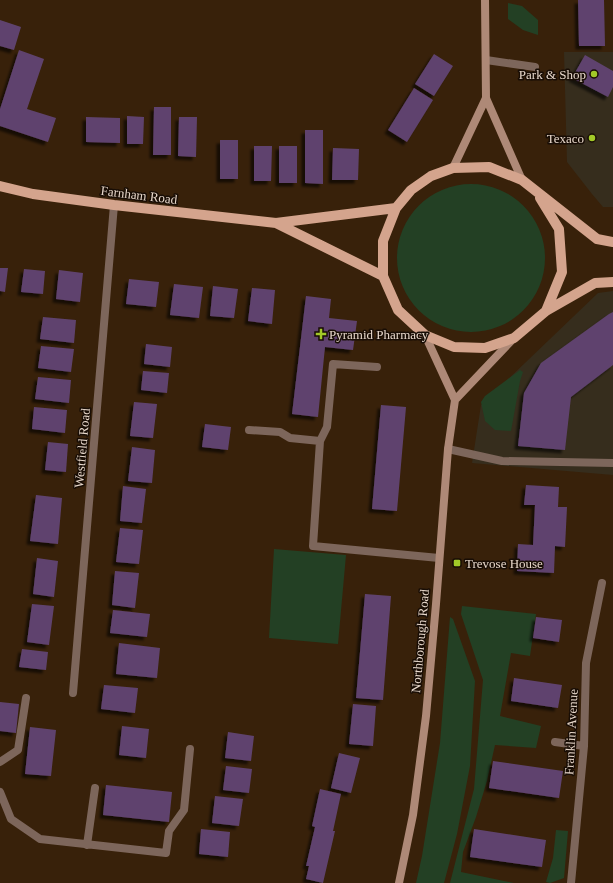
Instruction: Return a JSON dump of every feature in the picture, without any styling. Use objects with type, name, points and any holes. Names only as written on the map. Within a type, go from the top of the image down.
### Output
[{"type":"main road","points":[[613,242],[597,239],[522,180],[489,167],[453,168],[430,176],[411,190],[396,208],[383,241],[383,276],[398,310],[425,335],[454,347],[485,348],[514,338],[546,311],[595,283],[613,282]]},
{"type":"main road","name":"Farnham Road","points":[[0,186],[33,194],[114,205],[276,223],[396,208]]},
{"type":"main road","points":[[537,193],[559,229],[562,272],[546,311]]},
{"type":"main road","name":"Farnham Road","points":[[276,223],[383,276]]},
{"type":"street","points":[[485,0],[486,98],[522,180]]},
{"type":"street","points":[[486,60],[535,68]]},
{"type":"street","points":[[453,168],[486,98]]},
{"type":"street","name":"Westfield Road","points":[[73,693],[114,205]]},
{"type":"street","points":[[425,335],[455,400],[514,338]]},
{"type":"street","points":[[377,367],[333,364],[327,427],[320,441],[313,546],[439,558]]},
{"type":"street","name":"Northborough Road","points":[[399,883],[413,815],[425,723],[448,449],[455,400]]},
{"type":"street","points":[[249,430],[280,432],[290,438],[320,441]]},
{"type":"street","points":[[448,449],[502,461],[613,463]]},
{"type":"street","name":"Franklin Avenue","points":[[571,883],[584,746],[586,663],[602,583]]},
{"type":"street","points":[[0,762],[18,750],[26,698]]},
{"type":"street","points":[[555,742],[584,746]]},
{"type":"street","points":[[0,792],[11,819],[40,839],[166,853],[169,831],[184,810],[190,749]]},
{"type":"street","points":[[87,845],[95,788]]},
{"type":"shaded area","points":[[564,52],[613,52],[613,207],[603,207],[567,162]]},
{"type":"shaded area","points":[[613,291],[613,475],[472,463],[481,405],[598,293]]},
{"type":"green space","points":[[508,3],[522,6],[538,20],[538,35],[523,30],[508,19]]},
{"type":"green space","points":[[464,184],[478,184],[493,187],[506,192],[524,205],[537,223],[540,230],[544,244],[544,272],[540,286],[537,293],[524,311],[506,324],[499,327],[478,332],[464,332],[449,329],[436,324],[418,311],[405,293],[402,286],[397,265],[397,251],[400,236],[405,223],[418,205],[436,192],[443,189]]},
{"type":"green space","points":[[520,370],[523,372],[511,431],[495,430],[485,421],[481,402],[485,396]]},
{"type":"green space","points":[[274,549],[346,555],[338,644],[269,638]]},
{"type":"green space","points":[[462,606],[536,614],[530,656],[511,653],[500,716],[541,726],[536,748],[495,745],[487,781],[463,852],[461,872],[514,883],[450,883],[474,789],[483,680],[461,614]]},
{"type":"green space","points":[[450,617],[453,619],[475,681],[470,766],[457,834],[444,883],[416,883],[422,856],[440,743]]},
{"type":"green space","points":[[556,830],[568,831],[564,878],[550,883],[546,882],[553,858]]},
{"type":"building","points":[[578,0],[604,0],[605,46],[579,46]]},
{"type":"building","points":[[0,20],[21,27],[14,50],[0,46]]},
{"type":"building","points":[[19,50],[44,59],[27,109],[56,118],[48,142],[0,126],[0,109]]},
{"type":"building","points":[[434,54],[453,66],[434,96],[415,84]]},
{"type":"building","name":"Park & Shop","points":[[585,55],[613,71],[613,87],[608,97],[572,78]]},
{"type":"building","points":[[414,88],[433,100],[407,142],[388,130]]},
{"type":"building","points":[[154,107],[171,107],[171,155],[153,155]]},
{"type":"building","points":[[127,116],[144,117],[143,144],[127,144]]},
{"type":"building","points":[[86,117],[120,118],[120,143],[86,142]]},
{"type":"building","points":[[179,117],[197,117],[196,157],[178,156]]},
{"type":"building","points":[[305,130],[323,130],[323,184],[305,183]]},
{"type":"building","points":[[220,140],[238,140],[238,179],[220,179]]},
{"type":"building","points":[[254,146],[272,146],[271,181],[254,181]]},
{"type":"building","points":[[279,146],[297,146],[297,183],[279,183]]},
{"type":"building","points":[[333,148],[359,149],[358,180],[332,180]]},
{"type":"building","points":[[0,268],[8,268],[5,292],[0,291]]},
{"type":"building","points":[[24,269],[45,271],[43,294],[21,292]]},
{"type":"building","points":[[59,270],[83,273],[80,302],[56,299]]},
{"type":"building","points":[[129,279],[159,282],[156,307],[126,304]]},
{"type":"building","points":[[174,284],[203,287],[199,318],[170,315]]},
{"type":"building","points":[[213,286],[238,289],[234,318],[210,316]]},
{"type":"building","points":[[252,288],[275,290],[272,324],[248,321]]},
{"type":"building","points":[[306,296],[331,299],[329,318],[357,321],[353,350],[325,347],[318,417],[292,414]]},
{"type":"building","points":[[613,312],[613,365],[571,397],[565,450],[518,446],[524,393],[541,363]]},
{"type":"building","points":[[43,317],[76,320],[74,343],[40,339]]},
{"type":"building","points":[[146,344],[172,347],[170,367],[144,364]]},
{"type":"building","points":[[41,346],[74,349],[71,372],[38,368]]},
{"type":"building","points":[[143,371],[169,373],[167,393],[141,390]]},
{"type":"building","points":[[38,377],[71,380],[69,403],[35,399]]},
{"type":"building","points":[[134,402],[157,404],[153,438],[130,436]]},
{"type":"building","points":[[381,405],[406,407],[397,511],[372,509]]},
{"type":"building","points":[[34,407],[67,410],[65,433],[32,429]]},
{"type":"building","points":[[205,424],[231,427],[228,450],[202,447]]},
{"type":"building","points":[[48,442],[68,444],[66,472],[45,470]]},
{"type":"building","points":[[132,447],[155,450],[152,483],[128,481]]},
{"type":"building","points":[[526,485],[559,487],[558,507],[567,507],[565,547],[555,546],[554,573],[517,571],[518,544],[533,545],[535,505],[524,505]]},
{"type":"building","points":[[123,486],[146,489],[142,523],[120,521]]},
{"type":"building","points":[[36,495],[62,498],[58,544],[30,541]]},
{"type":"building","points":[[120,528],[143,530],[139,564],[116,562]]},
{"type":"building","points":[[37,558],[58,561],[54,597],[33,594]]},
{"type":"building","points":[[115,571],[139,573],[135,608],[112,605]]},
{"type":"building","points":[[365,594],[391,596],[383,700],[356,698]]},
{"type":"building","points":[[32,604],[54,606],[49,645],[27,642]]},
{"type":"building","points":[[113,610],[150,614],[147,637],[110,633]]},
{"type":"building","points":[[536,617],[562,620],[559,642],[533,638]]},
{"type":"building","points":[[119,643],[160,648],[157,678],[116,674]]},
{"type":"building","points":[[22,649],[48,652],[46,670],[19,667]]},
{"type":"building","points":[[514,678],[562,685],[558,708],[511,701]]},
{"type":"building","points":[[104,685],[138,688],[135,713],[101,709]]},
{"type":"building","points":[[0,702],[19,704],[16,733],[0,731]]},
{"type":"building","points":[[353,704],[376,706],[373,746],[349,744]]},
{"type":"building","points":[[122,726],[149,729],[146,758],[119,755]]},
{"type":"building","points":[[30,727],[56,730],[51,776],[25,774]]},
{"type":"building","points":[[228,732],[254,736],[251,761],[225,758]]},
{"type":"building","points":[[339,753],[360,758],[351,793],[331,788]]},
{"type":"building","points":[[493,761],[563,771],[559,798],[489,788]]},
{"type":"building","points":[[226,766],[252,769],[249,793],[223,790]]},
{"type":"building","points":[[106,785],[172,792],[169,822],[103,815]]},
{"type":"building","points":[[320,789],[341,794],[333,831],[335,831],[323,883],[306,879],[309,866],[306,866],[315,827],[312,826]]},
{"type":"building","points":[[215,796],[243,799],[239,826],[212,823]]},
{"type":"building","points":[[201,829],[230,832],[228,857],[199,854]]},
{"type":"building","points":[[474,829],[546,840],[542,867],[470,857]]},
{"type":"place","name":"Park & Shop","points":[[594,74]]},
{"type":"place","name":"Texaco","points":[[592,138]]},
{"type":"place","name":"Pyramid Pharmacy","points":[[321,334]]},
{"type":"place","name":"Trevose House","points":[[457,563]]}]
